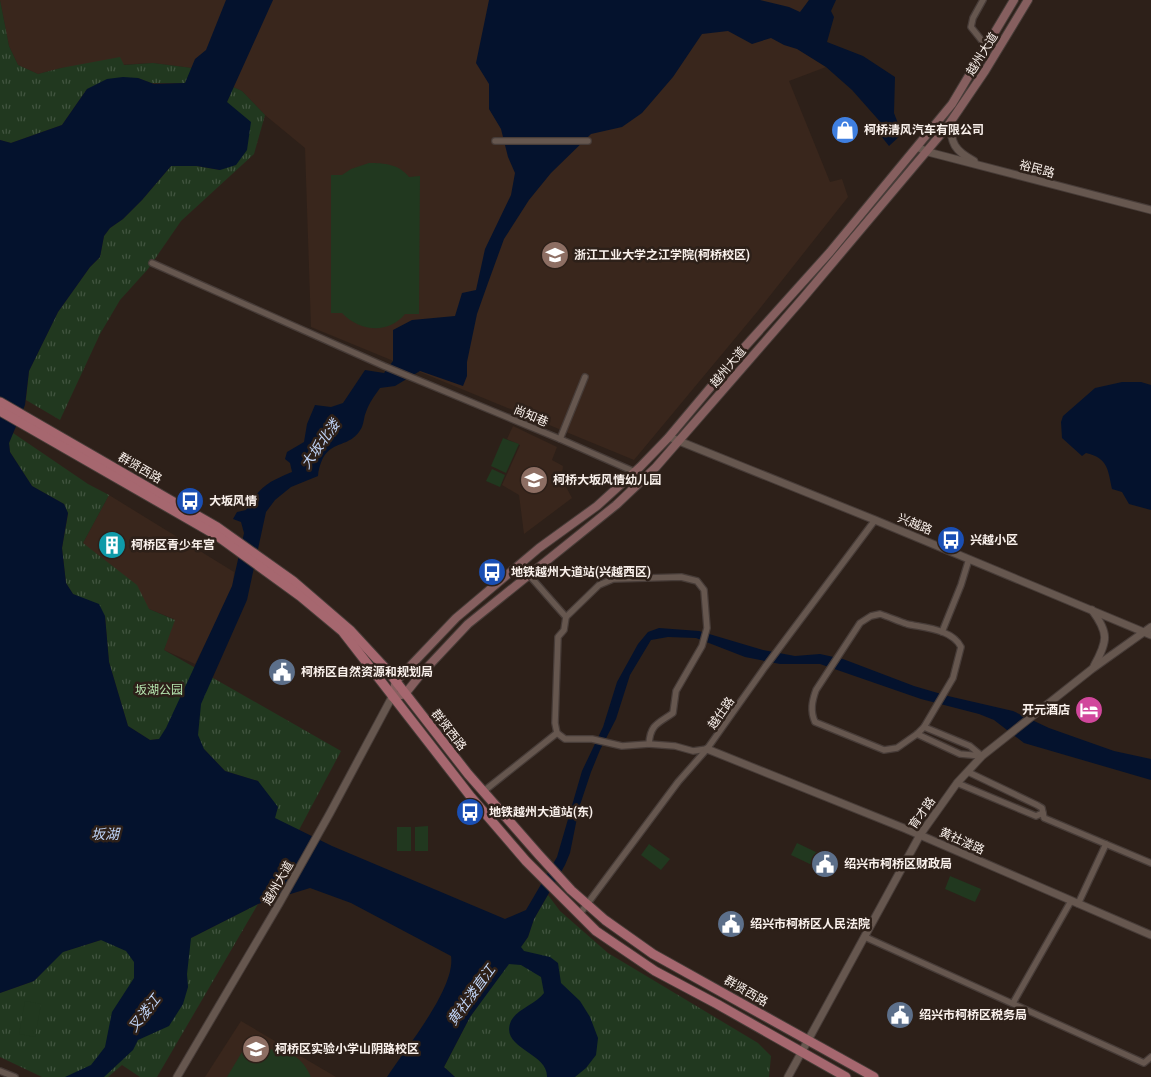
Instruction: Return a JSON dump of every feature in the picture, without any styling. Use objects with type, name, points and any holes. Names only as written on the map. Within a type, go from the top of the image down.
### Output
[{"type":"main road","name":"越州大道","points":[[392,697],[396,681],[456,618],[540,548],[598,506],[669,437],[830,252],[952,104],[1014,0]]},
{"type":"main road","name":"越州大道","points":[[406,694],[421,674],[468,624],[616,505],[680,441],[928,152],[951,122],[985,71],[1028,0]]},
{"type":"main road","name":"群贤西路","points":[[0,402],[62,442]]},
{"type":"main road","name":"群贤西路","points":[[0,411],[62,442],[210,523],[257,559],[293,581],[351,631],[396,681],[462,767],[560,878],[604,920],[653,954],[874,1077]]},
{"type":"main road","name":"群贤西路","points":[[257,559],[342,631],[471,797],[543,878],[596,931],[655,971],[846,1077]]},
{"type":"main road","points":[[392,697],[406,694]]},
{"type":"street","points":[[984,0],[973,18],[972,26],[987,47]]},
{"type":"street","points":[[951,122],[952,141],[961,154],[985,167]]},
{"type":"street","points":[[495,141],[588,142]]},
{"type":"street","name":"裕民路","points":[[917,147],[928,152],[1151,210]]},
{"type":"street","name":"尚知巷","points":[[152,263],[384,366],[634,472]]},
{"type":"street","points":[[560,439],[585,377]]},
{"type":"street","name":"兴越路","points":[[669,437],[1147,633]]},
{"type":"street","name":"越仕路","points":[[579,915],[678,782],[707,749],[778,649],[875,520]]},
{"type":"street","points":[[942,632],[961,585],[969,559]]},
{"type":"street","points":[[529,575],[566,617]]},
{"type":"street","points":[[556,733],[558,637],[564,630],[566,617],[599,585],[613,578],[681,577],[697,581],[704,590],[707,628],[702,646],[676,691],[673,713],[655,724],[649,744]]},
{"type":"street","points":[[1092,610],[1101,622],[1105,635],[1102,651],[1092,669]]},
{"type":"street","points":[[880,614],[906,624],[942,632],[957,640],[961,647],[953,678],[924,726],[917,734],[897,748],[884,750],[815,722],[812,716],[812,699],[816,690],[860,623],[871,616],[880,614]]},
{"type":"street","name":"育才路","points":[[788,1077],[920,835],[957,783],[982,756],[1092,669],[1147,633],[1151,627]]},
{"type":"street","name":"越州大道","points":[[177,1077],[279,904],[392,697]]},
{"type":"street","points":[[924,726],[970,746],[982,756]]},
{"type":"street","points":[[556,733],[565,739],[592,739],[622,746],[649,744],[675,746],[693,751],[707,749]]},
{"type":"street","points":[[484,791],[556,733]]},
{"type":"street","points":[[917,734],[960,754],[982,756]]},
{"type":"street","name":"黄社溇路","points":[[707,749],[920,835],[1151,935]]},
{"type":"street","points":[[968,772],[1042,808],[1044,818],[1151,863]]},
{"type":"street","points":[[957,783],[1036,816],[1043,813]]},
{"type":"street","points":[[1013,1003],[1075,903],[1106,844]]},
{"type":"street","points":[[865,936],[1144,1063],[1151,1057]]},
{"type":"street","points":[[0,1071],[15,1077]]},
{"type":"shaded area","name":"浙江工业大学之江学院(柯桥校区)","points":[[0,0],[809,0],[801,13],[797,48],[826,67],[789,81],[830,182],[842,179],[848,197],[757,312],[634,460],[311,327],[305,148],[265,115],[242,91],[192,68],[153,63],[61,68],[38,74],[18,65],[9,46]]},
{"type":"shaded area","name":"柯桥大坂风情幼儿园","points":[[513,426],[557,447],[552,460],[563,466],[562,475],[572,498],[524,534],[519,495],[502,485],[520,445],[507,439]]},
{"type":"shaded area","name":"柯桥区青少年宫","points":[[109,495],[234,572],[233,586],[228,598],[195,664],[164,650],[174,619],[149,609],[83,543]]},
{"type":"shaded area","name":"柯桥区实验小学山阴路校区","points":[[241,1021],[336,1077],[205,1077]]},
{"type":"green space","points":[[0,0],[9,46],[18,65],[38,74],[120,57],[124,65],[153,63],[192,68],[242,91],[265,115],[254,154],[181,221],[148,269],[120,300],[100,334],[60,420],[26,400],[29,371],[58,312],[90,267],[100,257],[104,236],[110,228],[123,219],[142,200],[171,166],[197,166],[220,170],[227,102],[231,93],[190,74],[185,83],[151,83],[138,78],[87,89],[62,125],[11,143],[0,140]]},
{"type":"green space","points":[[369,163],[386,164],[396,167],[409,177],[420,176],[419,314],[405,314],[398,321],[382,328],[365,327],[357,324],[342,313],[331,313],[331,175],[342,175],[351,169]]},
{"type":"green space","name":"坂湖公园","points":[[13,433],[88,484],[109,495],[83,543],[137,585],[149,609],[175,620],[164,650],[341,751],[299,830],[274,818],[258,781],[225,771],[204,749],[159,739],[150,740],[128,726],[109,662],[105,616],[73,594],[66,583],[62,548],[68,514],[64,504],[32,486],[10,452],[9,443]]},
{"type":"green space","points":[[503,438],[519,444],[506,473],[491,466]]},
{"type":"green space","points":[[492,469],[505,475],[500,487],[486,481]]},
{"type":"green space","points":[[428,826],[428,851],[415,851],[415,827]]},
{"type":"green space","points":[[397,827],[411,827],[411,851],[397,851]]},
{"type":"green space","points":[[797,843],[820,854],[814,866],[791,855]]},
{"type":"green space","points":[[649,844],[670,859],[661,870],[641,855]]},
{"type":"green space","points":[[950,876],[981,889],[975,902],[945,889]]},
{"type":"green space","points":[[548,895],[560,911],[608,953],[758,1043],[771,1056],[769,1077],[455,1077],[444,1067],[470,1017],[528,937],[534,919]]},
{"type":"green space","points":[[258,904],[157,1077],[140,1077],[122,1065],[108,1077],[42,1077],[0,1057],[0,993],[34,981],[62,952],[101,940],[191,938]]},
{"type":"green space","points":[[25,1001],[41,1004],[35,1037],[19,1034]]},
{"type":"green space","points":[[245,1047],[254,1052],[272,1049],[288,1052],[307,1068],[311,1077],[227,1077]]},
{"type":"water","points":[[226,0],[273,0],[227,102],[251,122],[247,150],[236,165],[220,170],[197,166],[171,166],[142,200],[123,219],[110,228],[104,236],[100,257],[90,267],[58,312],[29,371],[25,405],[9,443],[10,452],[32,486],[64,504],[68,513],[62,548],[66,583],[73,594],[99,604],[105,616],[109,662],[128,726],[150,740],[159,739],[166,728],[232,586],[244,533],[241,522],[233,519],[237,512],[246,510],[265,486],[292,472],[290,463],[285,459],[287,452],[304,442],[307,424],[315,405],[331,407],[343,403],[365,370],[384,373],[393,361],[393,330],[412,320],[455,316],[462,293],[476,290],[485,249],[511,195],[515,173],[508,157],[501,129],[489,109],[489,84],[476,63],[489,0],[760,0],[789,7],[800,12],[809,0],[836,0],[831,11],[834,17],[827,42],[863,56],[895,77],[894,113],[902,134],[889,146],[881,136],[883,125],[852,90],[826,67],[797,49],[771,38],[752,44],[728,31],[702,34],[673,77],[642,113],[622,127],[591,134],[551,173],[529,200],[504,239],[477,314],[467,362],[467,376],[463,386],[420,371],[395,386],[380,388],[369,405],[362,427],[357,435],[331,449],[326,454],[321,463],[318,476],[291,487],[275,500],[266,512],[247,600],[201,704],[198,735],[204,749],[225,771],[258,781],[278,807],[275,818],[332,846],[505,919],[526,910],[557,857],[582,771],[603,727],[617,682],[638,644],[648,632],[659,628],[699,631],[763,650],[795,656],[820,654],[843,659],[914,686],[1013,711],[1049,728],[1114,751],[1151,759],[1151,780],[1024,743],[994,720],[979,714],[921,699],[820,664],[780,664],[745,657],[696,638],[668,637],[651,640],[630,675],[616,719],[591,772],[579,808],[570,853],[565,865],[534,919],[528,937],[521,947],[524,951],[550,957],[558,963],[561,983],[580,1001],[590,1017],[598,1038],[596,1055],[586,1068],[575,1077],[547,1077],[545,1069],[540,1062],[512,1038],[509,1030],[511,1021],[544,993],[541,977],[521,965],[509,964],[470,1017],[444,1067],[455,1077],[387,1077],[438,1001],[446,984],[451,956],[351,903],[310,888],[258,904],[191,938],[187,974],[188,987],[183,1004],[169,1026],[138,1040],[133,1050],[104,1077],[65,1077],[91,1065],[105,1047],[112,1012],[134,978],[134,962],[126,951],[101,940],[63,952],[34,981],[0,993],[0,140],[11,143],[62,125],[87,89],[107,79],[123,77],[138,78],[154,84],[185,83],[195,59],[206,50]]},
{"type":"water","points":[[1122,382],[1141,382],[1151,385],[1151,510],[1129,504],[1122,492],[1112,489],[1106,466],[1099,458],[1086,453],[1082,456],[1062,438],[1061,422],[1063,416],[1095,388]]},
{"type":"place","name":"柯桥清风汽车有限公司","points":[[845,130]]},
{"type":"place","name":"浙江工业大学之江学院(柯桥校区)","points":[[555,255]]},
{"type":"place","name":"柯桥大坂风情幼儿园","points":[[534,480]]},
{"type":"place","name":"大坂风情","points":[[190,501]]},
{"type":"place","name":"兴越小区","points":[[951,540]]},
{"type":"place","name":"柯桥区青少年宫","points":[[112,545]]},
{"type":"place","name":"地铁越州大道站(兴越西区)","points":[[492,572]]},
{"type":"place","name":"柯桥区自然资源和规划局","points":[[282,672]]},
{"type":"place","name":"开元酒店","points":[[1089,710]]},
{"type":"place","name":"地铁越州大道站(东)","points":[[470,812]]},
{"type":"place","name":"绍兴市柯桥区财政局","points":[[825,864]]},
{"type":"place","name":"绍兴市柯桥区人民法院","points":[[731,924]]},
{"type":"place","name":"绍兴市柯桥区税务局","points":[[900,1015]]},
{"type":"place","name":"柯桥区实验小学山阴路校区","points":[[256,1049]]},
{"type":"water label","name":"大坂北溇","points":[[320,444]]},
{"type":"water label","name":"坂湖","points":[[105,834]]},
{"type":"water label","name":"黄社溇直江","points":[[471,995]]},
{"type":"water label","name":"叉溇江","points":[[144,1013]]}]
